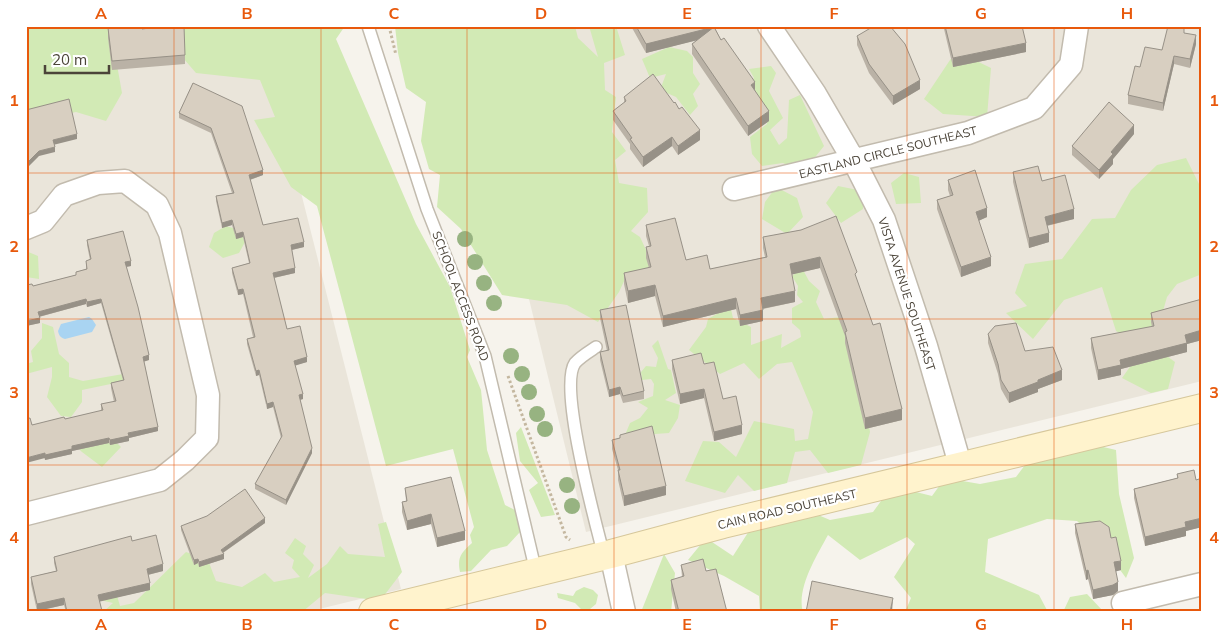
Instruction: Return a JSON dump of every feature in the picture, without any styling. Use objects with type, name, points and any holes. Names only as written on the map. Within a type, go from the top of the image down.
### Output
[{"type":"street","name":"VISTA AVENUE SOUTHEAST","points":[[769,26],[816,94],[854,161],[884,220],[926,346],[961,468]]},
{"type":"street","name":"EASTLAND CIRCLE SOUTHEAST","points":[[734,190],[968,133],[1034,108],[1071,65],[1077,26]]},
{"type":"street","points":[[26,228],[43,221],[64,195],[98,183],[126,181],[157,205],[170,233],[208,394],[207,438],[185,460],[160,480],[26,514]]},
{"type":"street","name":"CAIN ROAD SOUTHEAST","points":[[373,612],[608,555],[723,524],[961,468],[1202,408]]},
{"type":"street","points":[[608,555],[624,612]]},
{"type":"street","points":[[1123,603],[1202,584]]},
{"type":"lane","name":"SCHOOL ACCESS ROAD","points":[[368,26],[427,209],[485,356],[536,572]]},
{"type":"lane","points":[[596,347],[574,364],[571,377],[573,417],[579,451],[608,555]]},
{"type":"shaded area","points":[[35,26],[259,26],[401,589],[307,612],[26,612],[26,28]]},
{"type":"shaded area","points":[[502,26],[1202,26],[1202,381],[586,532],[529,299],[566,290]]},
{"type":"green space","points":[[26,26],[345,26],[336,39],[416,224],[450,287],[470,350],[467,357],[481,390],[487,450],[505,505],[517,511],[520,532],[507,546],[491,550],[471,571],[460,572],[460,559],[472,543],[470,535],[474,527],[453,449],[386,466],[317,206],[291,187],[254,120],[275,117],[260,80],[196,73],[171,44],[114,48],[122,93],[106,121],[76,112],[26,123]]},
{"type":"green space","points":[[395,26],[575,26],[578,38],[598,57],[589,26],[616,26],[625,55],[604,63],[605,90],[616,97],[612,132],[626,151],[615,160],[619,183],[647,188],[648,212],[631,231],[640,237],[653,265],[645,282],[625,279],[619,292],[598,322],[567,305],[502,295],[461,229],[437,207],[440,175],[429,169],[421,141],[426,102],[406,88],[398,53]]},
{"type":"green space","points":[[669,47],[687,51],[693,57],[693,73],[700,84],[693,94],[698,106],[690,115],[676,97],[660,90],[666,74],[650,78],[642,59]]},
{"type":"green space","points":[[956,51],[991,68],[987,117],[943,114],[924,99]]},
{"type":"green space","points":[[771,66],[776,73],[769,91],[783,118],[770,130],[779,145],[787,138],[789,100],[800,95],[824,146],[812,161],[795,169],[783,163],[762,166],[752,154],[750,137],[767,124],[765,112],[750,81],[754,78],[749,69]]},
{"type":"green space","points":[[1186,158],[1202,190],[1202,274],[1177,284],[1167,297],[1153,346],[1175,362],[1168,389],[1151,393],[1122,378],[1144,347],[1116,331],[1102,287],[1064,300],[1033,339],[1006,313],[1027,306],[1015,293],[1025,264],[1062,259],[1092,219],[1115,218],[1131,190],[1157,165]]},
{"type":"green space","points":[[904,173],[919,177],[921,203],[896,204],[891,183]]},
{"type":"green space","points":[[838,186],[863,191],[863,209],[841,223],[826,203]]},
{"type":"green space","points":[[776,187],[797,198],[803,217],[787,234],[762,219],[765,202]]},
{"type":"green space","points":[[226,226],[240,230],[245,242],[239,253],[223,258],[209,247],[214,233]]},
{"type":"green space","points":[[26,251],[38,256],[39,279],[26,277]]},
{"type":"green space","points":[[802,268],[809,281],[820,291],[816,302],[824,319],[849,316],[870,432],[861,465],[828,473],[810,450],[795,452],[787,483],[754,491],[738,475],[725,493],[685,481],[703,441],[719,442],[736,457],[754,421],[794,429],[795,441],[808,439],[813,412],[792,362],[777,364],[759,379],[744,363],[720,374],[689,350],[706,327],[708,319],[720,312],[727,292],[733,318],[751,327],[751,345],[782,334],[781,348],[801,337],[800,330],[792,323],[792,308],[803,302],[797,295],[798,286],[792,276]]},
{"type":"green space","points":[[42,323],[53,327],[59,354],[69,363],[69,377],[83,381],[129,373],[125,381],[82,390],[82,402],[71,417],[61,416],[47,397],[52,377],[52,367],[26,374],[26,364],[33,362],[31,351],[42,338]]},
{"type":"green space","points":[[658,340],[668,369],[671,370],[676,393],[665,400],[680,405],[678,418],[669,433],[655,434],[636,444],[625,435],[630,423],[640,418],[648,408],[638,402],[653,396],[654,384],[651,379],[642,380],[641,372],[646,366],[656,367],[658,358],[652,346]]},
{"type":"green space","points":[[521,427],[555,515],[541,517],[529,490],[538,483],[520,461],[516,433]]},
{"type":"green space","points":[[113,439],[121,447],[102,467],[73,443]]},
{"type":"green space","points":[[1078,441],[1116,450],[1119,494],[1134,558],[1126,578],[1101,544],[1077,521],[1047,519],[988,539],[985,572],[1039,595],[1048,612],[905,612],[911,598],[894,577],[915,544],[907,537],[860,560],[828,535],[813,562],[805,583],[802,593],[803,612],[760,612],[759,596],[724,576],[688,560],[706,538],[733,556],[749,531],[804,509],[830,520],[873,512],[892,486],[932,496],[945,478],[980,484],[1016,477],[1034,453]]},
{"type":"green space","points":[[386,522],[402,572],[380,601],[325,593],[302,612],[103,612],[113,603],[100,600],[114,585],[120,606],[134,603],[186,552],[208,560],[216,581],[242,587],[265,573],[274,582],[300,577],[292,568],[294,560],[285,553],[295,538],[306,546],[303,554],[314,565],[308,578],[327,564],[340,546],[348,554],[385,557],[378,524]]},
{"type":"green space","points":[[664,554],[675,573],[671,612],[641,612]]},
{"type":"green space","points":[[584,587],[593,590],[598,595],[596,604],[590,609],[591,612],[584,612],[575,603],[558,598],[557,593],[573,596],[576,591]]},
{"type":"green space","points":[[1087,594],[1102,610],[1118,612],[1063,612],[1070,597]]},
{"type":"water","points":[[89,317],[96,325],[92,332],[65,339],[61,337],[58,331],[61,324]]},
{"type":"building","points":[[142,26],[142,29],[184,26],[185,55],[112,61],[108,28]]},
{"type":"building","points":[[636,26],[714,26],[714,27],[646,44]]},
{"type":"building","points":[[874,26],[890,26],[905,44],[920,80],[893,96],[869,64],[857,36]]},
{"type":"building","points":[[945,26],[1022,26],[1026,43],[953,58]]},
{"type":"building","points":[[1168,26],[1184,26],[1184,33],[1196,35],[1190,59],[1174,56],[1163,103],[1128,95],[1135,66],[1140,67],[1145,47],[1162,50]]},
{"type":"building","points":[[714,27],[721,40],[724,38],[755,82],[751,85],[769,111],[748,126],[692,44]]},
{"type":"building","points":[[653,74],[679,109],[682,107],[700,130],[678,146],[672,137],[643,157],[613,111],[626,101],[624,97]]},
{"type":"building","points":[[193,83],[242,106],[263,170],[249,175],[263,225],[298,218],[304,242],[291,245],[295,268],[273,273],[287,329],[300,326],[307,357],[294,361],[303,394],[299,395],[312,448],[286,500],[255,484],[282,436],[273,402],[267,404],[259,370],[256,371],[247,339],[255,337],[243,289],[238,290],[232,268],[250,263],[243,232],[236,234],[232,220],[222,223],[216,196],[234,193],[211,128],[179,113]]},
{"type":"building","points":[[69,99],[77,134],[53,140],[55,147],[39,151],[26,164],[26,110]]},
{"type":"building","points":[[1109,102],[1134,125],[1111,152],[1113,154],[1099,170],[1072,146]]},
{"type":"building","points":[[1038,166],[1042,181],[1065,175],[1074,209],[1045,217],[1049,233],[1029,238],[1013,172]]},
{"type":"building","points":[[975,170],[987,208],[976,212],[991,257],[961,267],[937,200],[953,195],[948,180]]},
{"type":"building","points":[[836,216],[857,272],[855,274],[873,325],[880,323],[902,409],[865,418],[845,332],[847,331],[820,257],[790,264],[795,291],[761,298],[763,310],[740,315],[736,298],[663,316],[655,285],[628,291],[624,273],[651,267],[646,247],[651,246],[646,225],[675,218],[686,260],[707,255],[710,269],[767,257],[763,237],[801,230]]},
{"type":"building","points":[[123,231],[131,261],[125,262],[149,355],[143,357],[158,427],[128,433],[129,436],[110,440],[109,438],[72,446],[72,449],[26,458],[26,419],[30,418],[32,425],[103,410],[101,404],[116,401],[111,383],[124,380],[101,299],[87,302],[86,299],[38,312],[40,318],[26,321],[26,285],[32,284],[33,286],[76,275],[76,272],[87,269],[86,261],[91,259],[87,240]]},
{"type":"building","points":[[1202,299],[1202,330],[1185,335],[1187,343],[1120,360],[1121,365],[1098,370],[1091,338],[1154,326],[1151,313]]},
{"type":"building","points":[[626,305],[644,391],[623,396],[620,387],[609,390],[600,352],[609,350],[600,310]]},
{"type":"building","points":[[1016,323],[1025,351],[1053,347],[1062,370],[1009,393],[1001,380],[988,334],[995,326]]},
{"type":"building","points":[[701,353],[704,364],[714,362],[723,399],[736,396],[742,425],[714,432],[704,389],[680,394],[672,360]]},
{"type":"building","points":[[652,426],[666,486],[624,496],[618,470],[620,470],[612,440],[620,438],[620,435]]},
{"type":"building","points":[[1194,470],[1196,480],[1202,478],[1202,518],[1185,522],[1186,527],[1145,537],[1134,489],[1178,478],[1177,474]]},
{"type":"building","points":[[451,477],[465,531],[437,538],[431,514],[407,521],[402,502],[407,501],[405,488]]},
{"type":"building","points":[[245,489],[265,518],[221,550],[224,554],[199,562],[198,559],[194,560],[181,526],[207,516]]},
{"type":"building","points":[[1100,521],[1109,527],[1111,538],[1116,537],[1121,561],[1114,562],[1118,582],[1093,590],[1088,570],[1086,571],[1075,524]]},
{"type":"building","points":[[156,535],[163,564],[147,569],[150,583],[98,595],[102,611],[67,612],[64,598],[37,604],[31,577],[57,571],[54,557],[131,536],[132,541]]},
{"type":"building","points":[[703,559],[706,571],[716,569],[727,612],[679,612],[671,580],[684,576],[681,565]]},
{"type":"building","points":[[812,581],[893,598],[890,612],[806,612]]}]
